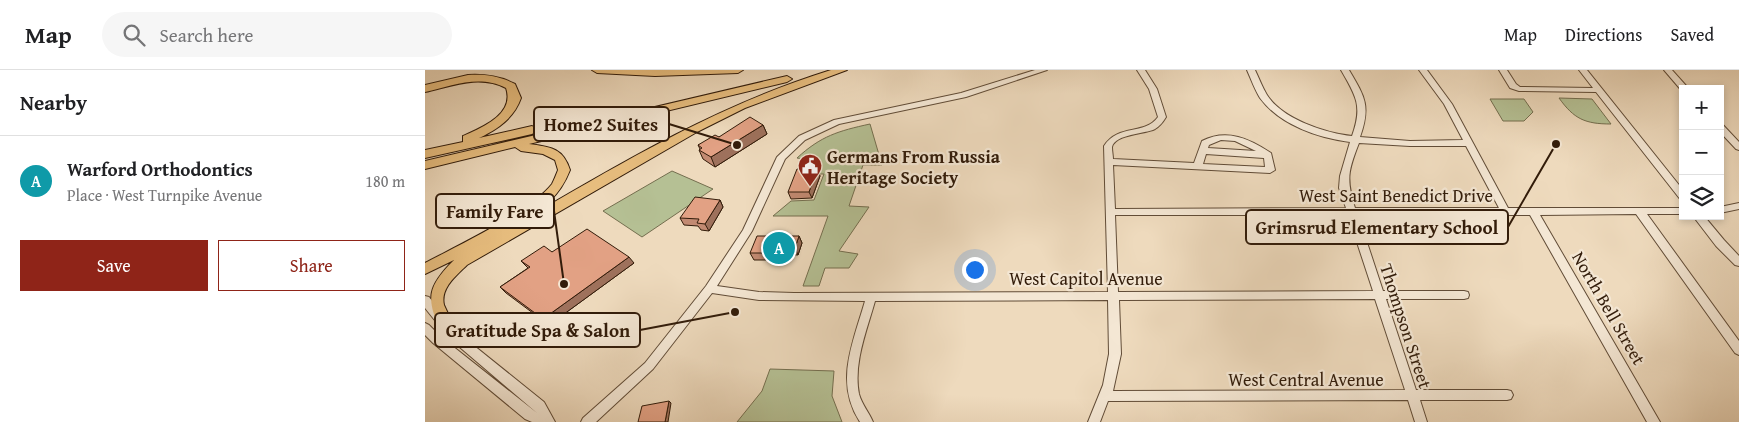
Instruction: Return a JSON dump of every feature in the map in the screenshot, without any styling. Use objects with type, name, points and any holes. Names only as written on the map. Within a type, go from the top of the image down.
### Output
[{"type":"highway","points":[[425,83],[496,70]]},
{"type":"highway","points":[[597,70],[665,73],[738,70]]},
{"type":"highway","points":[[425,153],[783,70]]},
{"type":"highway","points":[[425,167],[824,70]]},
{"type":"highway","points":[[425,279],[462,261],[707,120],[769,94],[842,70]]},
{"type":"highway","points":[[425,89],[455,81],[486,78],[504,82],[511,86],[515,95],[509,111],[484,131],[457,143],[425,153]]},
{"type":"highway","points":[[425,167],[513,148],[536,148],[557,156],[563,164],[564,170],[554,190],[543,201],[479,241],[425,269]]},
{"type":"highway","points":[[425,260],[448,252],[496,230]]},
{"type":"highway","points":[[446,327],[436,304],[437,295],[446,279],[462,261]]},
{"type":"street","points":[[587,422],[649,366],[710,288],[747,231],[777,164],[789,149],[802,138],[837,122],[963,95],[1043,70]]},
{"type":"street","points":[[1094,422],[1105,396],[1115,354],[1107,146],[1112,139],[1152,127],[1161,119],[1161,112],[1153,89],[1141,70]]},
{"type":"street","points":[[1251,70],[1260,93],[1284,115],[1315,130],[1354,141],[1469,143]]},
{"type":"street","name":"Thompson Street","points":[[1345,70],[1359,95],[1362,108],[1354,141],[1345,166],[1343,181],[1351,211],[1421,422]]},
{"type":"street","points":[[1423,70],[1445,100],[1505,211]]},
{"type":"street","points":[[1503,70],[1513,86],[1519,89],[1599,90]]},
{"type":"street","points":[[1583,70],[1679,192]]},
{"type":"street","points":[[1668,70],[1681,85]]},
{"type":"street","points":[[1724,130],[1737,143]]},
{"type":"street","points":[[1108,162],[1270,170],[1268,155],[1250,142],[1221,138],[1209,141],[1198,166]]},
{"type":"street","points":[[1203,151],[1268,155]]},
{"type":"street","points":[[1724,209],[1739,206]]},
{"type":"street","name":"North Bell Street","points":[[1533,211],[1654,422]]},
{"type":"street","points":[[1639,211],[1739,350]]},
{"type":"street","name":"West Saint Benedict Drive","points":[[1110,212],[1679,211]]},
{"type":"street","points":[[1701,220],[1739,262]]},
{"type":"street","name":"West Capitol Avenue","points":[[710,288],[766,297],[1464,295]]},
{"type":"street","points":[[867,422],[854,403],[851,380],[871,297]]},
{"type":"street","points":[[425,300],[446,327],[540,406],[548,422]]},
{"type":"street","points":[[425,328],[437,340],[529,415],[548,422]]},
{"type":"street","name":"West Central Avenue","points":[[1105,396],[1507,396]]},
{"type":"green space","points":[[1559,98],[1592,99],[1611,124],[1594,123],[1581,119],[1570,111]]},
{"type":"green space","points":[[1490,99],[1524,99],[1533,112],[1524,121],[1503,121]]},
{"type":"green space","points":[[870,124],[882,165],[863,165],[849,206],[869,207],[839,251],[858,254],[849,268],[825,268],[819,286],[803,286],[828,216],[773,216],[791,201],[814,200],[824,174],[818,174],[815,171],[817,161],[797,158],[822,139],[848,129]]},
{"type":"green space","points":[[672,171],[713,189],[642,237],[603,211]]},
{"type":"green space","points":[[770,369],[834,371],[832,396],[842,422],[737,422],[762,391]]},
{"type":"building","points":[[750,117],[763,125],[711,157],[699,150],[702,148],[698,145],[715,135],[719,137]]},
{"type":"building","points":[[797,169],[817,169],[809,192],[788,192]]},
{"type":"building","points":[[695,197],[720,200],[705,224],[697,223],[699,219],[680,218]]},
{"type":"building","points":[[587,229],[629,257],[543,319],[500,287],[530,267],[521,261],[544,246],[552,252]]},
{"type":"building","points":[[757,236],[799,236],[795,248],[770,248],[767,253],[750,253]]},
{"type":"building","points":[[669,401],[665,422],[638,422],[642,406]]},
{"type":"place","name":"Grimsrud Elementary School","points":[[1556,144]]},
{"type":"place","name":"Home2 Suites","points":[[737,145]]},
{"type":"place","name":"Germans From Russia Heritage Society","points":[[810,187]]},
{"type":"place","name":"Warford Orthodontics","points":[[779,248]]},
{"type":"place","name":"Family Fare","points":[[564,284]]},
{"type":"place","name":"Gratitude Spa & Salon","points":[[735,312]]}]
